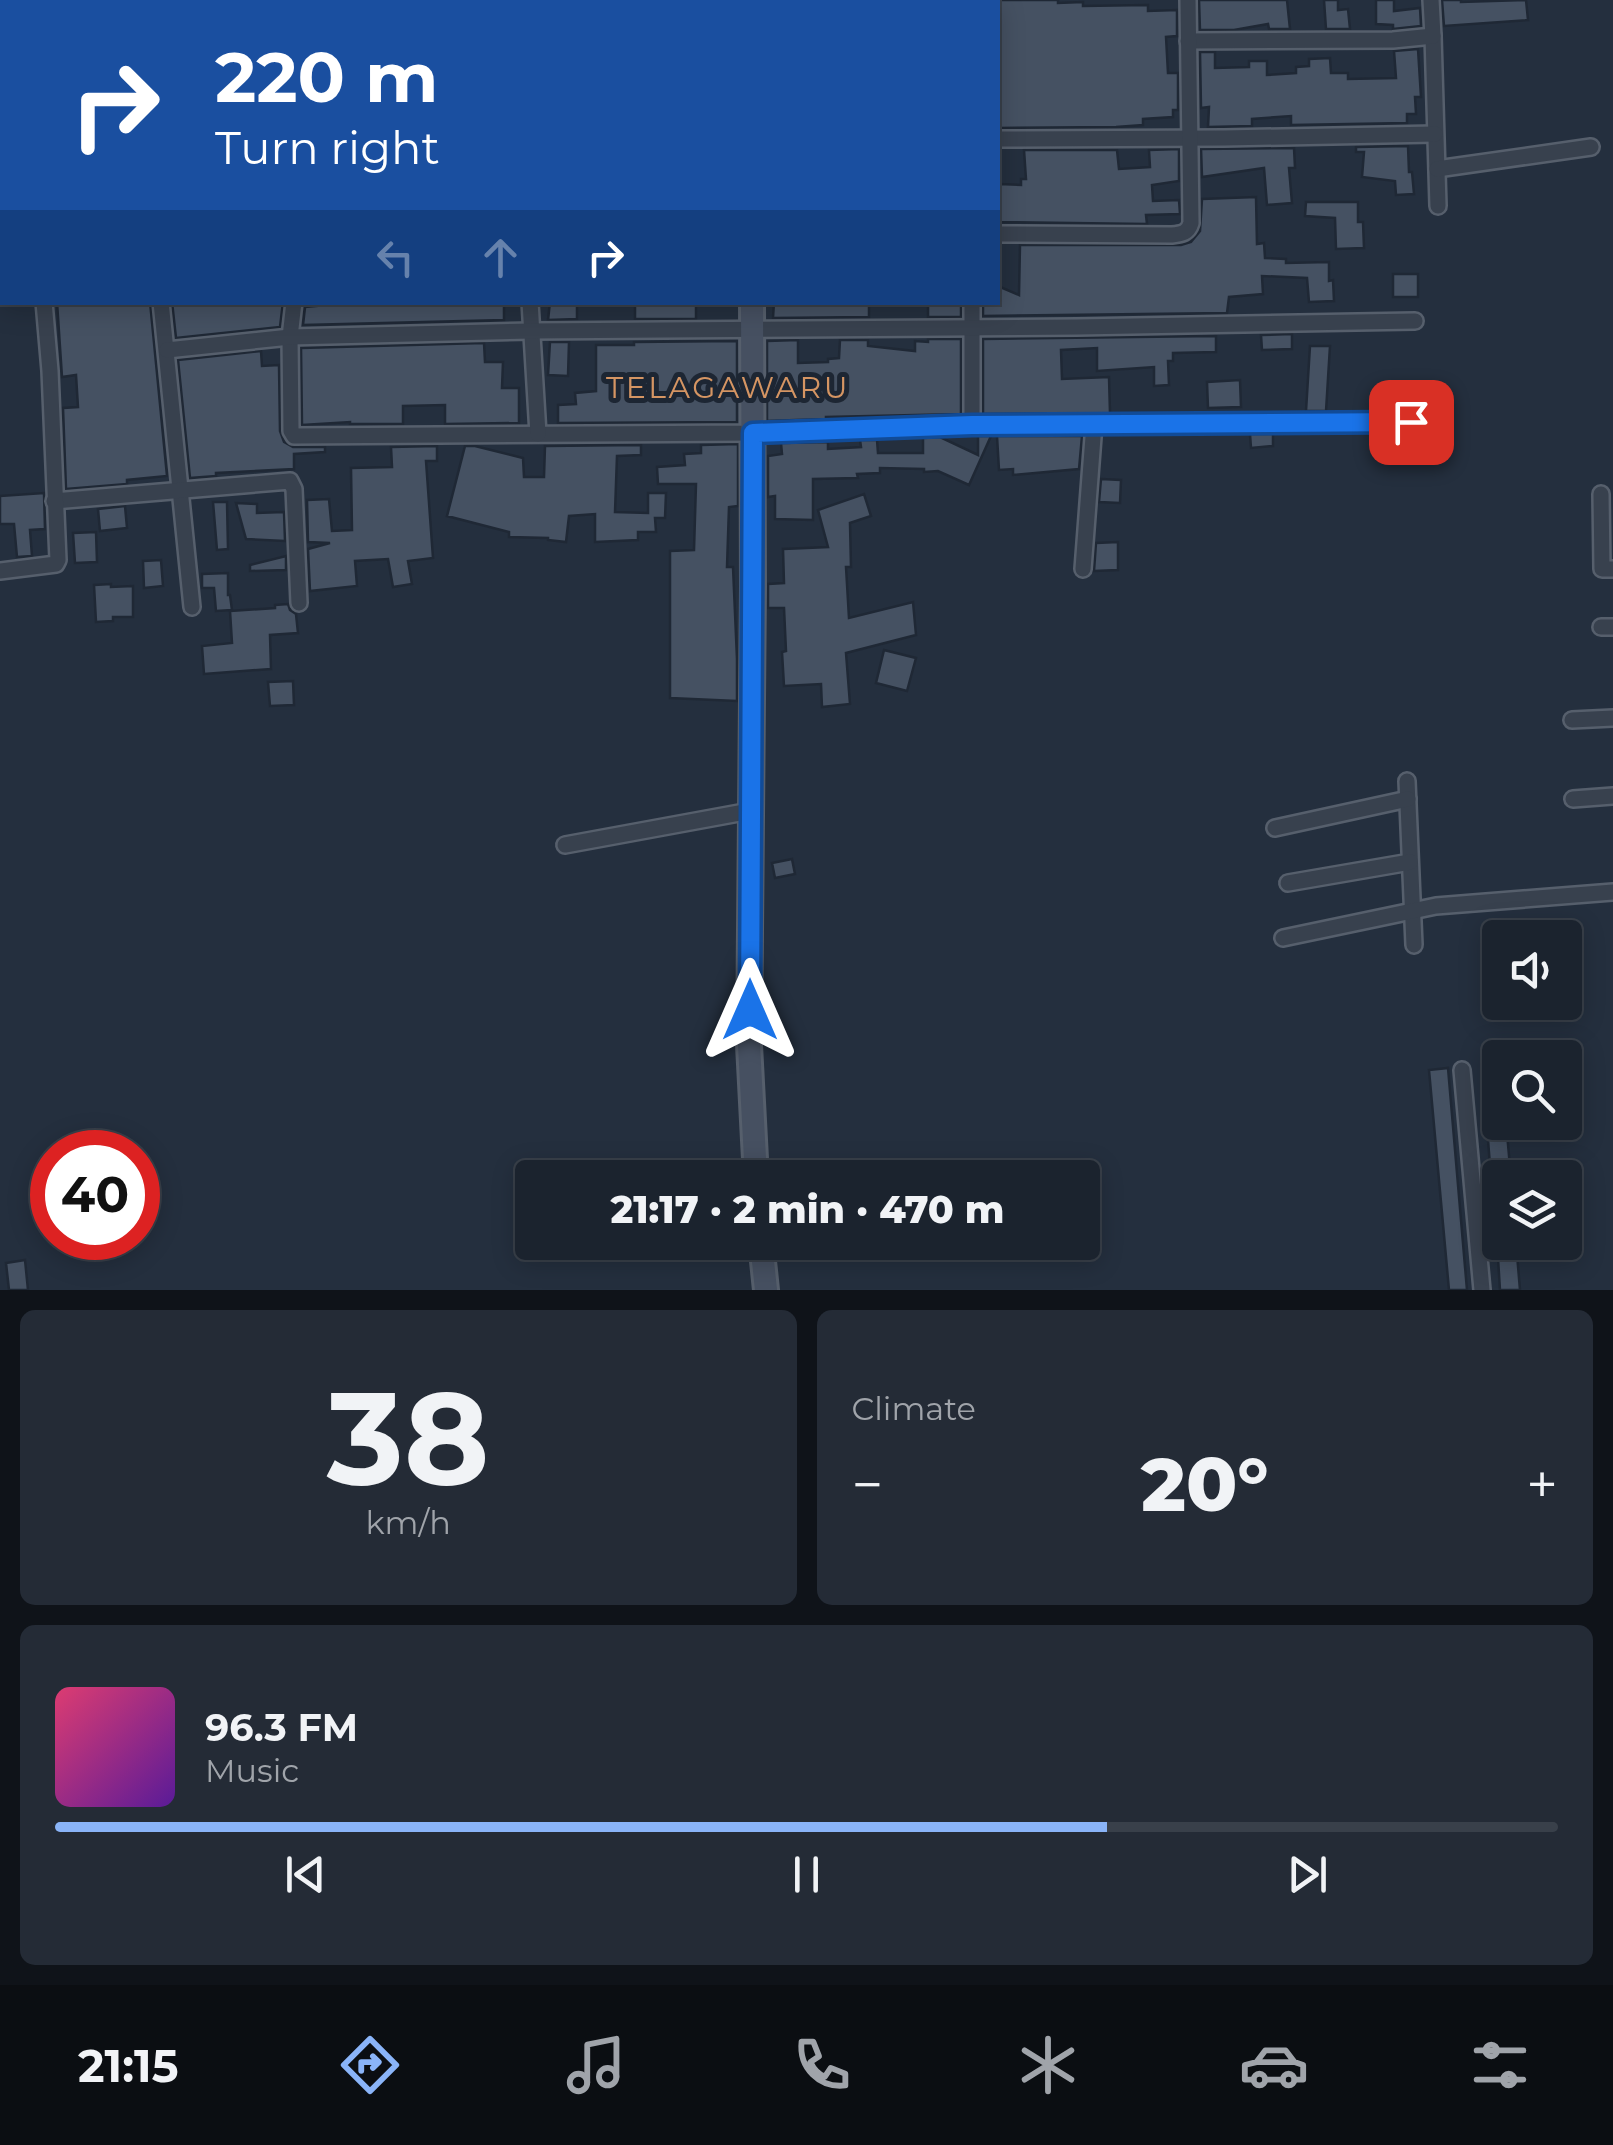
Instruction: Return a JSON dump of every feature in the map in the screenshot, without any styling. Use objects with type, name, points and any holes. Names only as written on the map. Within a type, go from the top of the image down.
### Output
[{"type":"street","points":[[1000,234],[1183,234],[1189,230],[1188,0]]},
{"type":"street","points":[[1431,0],[1438,206]]},
{"type":"street","points":[[1188,42],[1434,36]]},
{"type":"street","points":[[1000,139],[1435,134]]},
{"type":"street","points":[[1436,169],[1591,147]]},
{"type":"street","points":[[0,571],[57,562],[44,305]]},
{"type":"street","points":[[162,305],[192,607]]},
{"type":"street","points":[[294,305],[290,338],[294,436],[1411,422]]},
{"type":"street","points":[[530,305],[538,434]]},
{"type":"street","points":[[752,305],[749,1045],[755,1160]]},
{"type":"street","points":[[972,305],[972,425]]},
{"type":"street","points":[[167,350],[290,338],[531,331],[1415,320]]},
{"type":"street","points":[[1083,569],[1094,424]]},
{"type":"street","points":[[54,501],[293,483],[299,603]]},
{"type":"street","points":[[1601,494],[1602,569],[1613,569]]},
{"type":"street","points":[[1572,720],[1613,718]]},
{"type":"street","points":[[1407,780],[1414,945]]},
{"type":"street","points":[[1573,798],[1613,796]]},
{"type":"street","points":[[1276,828],[1408,798]]},
{"type":"street","points":[[565,845],[750,810]]},
{"type":"street","points":[[1288,883],[1410,862]]},
{"type":"street","points":[[1283,938],[1436,906],[1613,892]]},
{"type":"street","points":[[1462,1070],[1482,1290]]},
{"type":"street","points":[[763,1260],[766,1290]]},
{"type":"building","points":[[1000,0],[1058,0],[1083,2],[1083,6],[1148,5],[1148,11],[1177,10],[1177,36],[1166,37],[1168,73],[1178,73],[1178,110],[1173,110],[1173,117],[1143,119],[1143,125],[1000,128]]},
{"type":"building","points":[[1199,0],[1287,0],[1290,29],[1269,29],[1268,24],[1200,30]]},
{"type":"building","points":[[1324,0],[1338,0],[1338,10],[1348,9],[1350,29],[1326,29]]},
{"type":"building","points":[[1376,0],[1394,0],[1394,11],[1420,8],[1421,26],[1393,29],[1393,25],[1376,24]]},
{"type":"building","points":[[1442,0],[1526,0],[1528,20],[1444,26]]},
{"type":"building","points":[[1418,49],[1421,97],[1415,97],[1416,114],[1407,114],[1407,123],[1291,125],[1291,116],[1252,119],[1252,126],[1208,127],[1209,107],[1201,108],[1200,52],[1215,52],[1215,68],[1249,67],[1249,61],[1267,61],[1267,75],[1296,73],[1296,67],[1309,66],[1309,59],[1330,58],[1331,73],[1348,73],[1348,79],[1396,78],[1394,51]]},
{"type":"building","points":[[1408,146],[1414,194],[1396,195],[1395,181],[1362,177],[1364,152],[1356,152],[1356,147]]},
{"type":"building","points":[[1294,148],[1295,168],[1289,168],[1292,203],[1267,205],[1264,168],[1202,177],[1201,149]]},
{"type":"building","points":[[1179,149],[1179,181],[1152,185],[1153,201],[1179,200],[1180,214],[1146,215],[1147,224],[1000,222],[1000,184],[1021,185],[1021,179],[1026,179],[1024,150],[1117,150],[1119,169],[1150,167],[1149,150]]},
{"type":"building","points":[[1256,197],[1257,244],[1264,243],[1265,258],[1286,259],[1286,263],[1329,262],[1334,301],[1309,302],[1307,278],[1262,276],[1263,294],[1229,297],[1227,313],[983,316],[983,305],[1000,305],[1000,287],[1019,295],[1020,245],[1181,245],[1191,242],[1200,231],[1202,199]]},
{"type":"building","points":[[1306,202],[1358,202],[1364,248],[1336,249],[1335,218],[1305,216]]},
{"type":"building","points":[[1393,274],[1418,274],[1418,297],[1393,297]]},
{"type":"building","points":[[57,305],[150,305],[167,476],[66,489],[63,408],[78,407],[76,375],[62,377]]},
{"type":"building","points":[[172,305],[283,305],[280,327],[176,338]]},
{"type":"building","points":[[504,305],[504,320],[303,325],[305,307]]},
{"type":"building","points":[[550,305],[577,305],[577,319],[548,320]]},
{"type":"building","points":[[635,305],[696,305],[696,319],[635,319]]},
{"type":"building","points":[[774,305],[869,305],[869,317],[773,318]]},
{"type":"building","points":[[928,305],[961,305],[961,317],[928,317]]},
{"type":"building","points":[[1292,334],[1292,349],[1262,350],[1261,335]]},
{"type":"building","points":[[1216,336],[1216,352],[1173,353],[1173,361],[1168,361],[1169,385],[1154,386],[1154,367],[1097,371],[1097,348],[1061,350],[1062,379],[1109,377],[1110,413],[983,414],[983,339]]},
{"type":"building","points":[[961,339],[961,414],[767,421],[767,341],[798,340],[798,363],[839,358],[840,340],[868,340],[868,346],[915,351],[915,341]]},
{"type":"building","points":[[737,341],[737,422],[558,423],[558,405],[576,404],[575,393],[596,391],[596,345]]},
{"type":"building","points":[[550,342],[569,342],[568,376],[548,375]]},
{"type":"building","points":[[484,343],[485,362],[503,362],[502,388],[519,388],[519,423],[445,424],[445,405],[403,406],[403,424],[302,425],[301,348]]},
{"type":"building","points":[[1310,346],[1330,346],[1326,411],[1306,411]]},
{"type":"building","points":[[261,351],[262,366],[279,365],[280,431],[284,442],[293,447],[325,447],[325,452],[294,454],[294,469],[190,478],[178,360]]},
{"type":"building","points":[[1240,380],[1241,407],[1208,408],[1207,382]]},
{"type":"building","points":[[1425,386],[1426,413],[1398,411],[1397,387]]},
{"type":"building","points":[[1250,434],[1273,434],[1273,446],[1251,448]]},
{"type":"building","points":[[978,436],[991,436],[969,485],[924,469],[880,468],[880,473],[857,474],[858,478],[813,479],[813,520],[775,519],[775,496],[768,497],[768,456],[782,454],[781,443],[828,442],[828,449],[861,447],[860,440],[877,440],[878,453],[923,453],[923,438],[940,437],[978,455]]},
{"type":"building","points":[[997,436],[1082,436],[1079,469],[1013,475],[1013,469],[999,470]]},
{"type":"building","points":[[738,444],[738,506],[729,507],[727,567],[733,567],[737,701],[670,698],[670,551],[694,550],[696,484],[658,484],[657,467],[685,465],[684,454],[701,453],[701,445]]},
{"type":"building","points":[[641,445],[641,455],[617,456],[615,512],[648,513],[648,493],[666,493],[665,518],[655,518],[656,532],[638,532],[638,540],[595,542],[595,514],[569,516],[566,542],[509,537],[509,532],[447,516],[465,446],[523,458],[524,477],[544,477],[545,446]]},
{"type":"building","points":[[437,446],[437,461],[426,461],[433,558],[408,561],[412,584],[393,587],[388,559],[355,561],[357,586],[310,591],[308,549],[330,543],[308,542],[307,500],[329,499],[332,531],[352,530],[351,468],[392,467],[391,447]]},
{"type":"building","points":[[1101,479],[1121,480],[1120,503],[1099,502]]},
{"type":"building","points":[[44,493],[45,529],[30,530],[32,556],[17,557],[14,524],[0,524],[0,496]]},
{"type":"building","points":[[864,494],[871,516],[850,523],[851,567],[846,567],[849,618],[913,602],[916,635],[846,653],[850,704],[822,707],[821,684],[784,686],[784,608],[768,608],[768,584],[784,583],[783,549],[828,547],[818,510]]},
{"type":"building","points":[[213,502],[227,502],[228,549],[217,550]]},
{"type":"building","points":[[236,503],[257,504],[257,513],[284,512],[285,541],[246,539]]},
{"type":"building","points":[[125,506],[127,528],[100,531],[98,509]]},
{"type":"building","points":[[96,532],[97,562],[75,563],[73,533]]},
{"type":"building","points":[[1118,542],[1118,570],[1094,571],[1096,543]]},
{"type":"building","points":[[286,556],[286,570],[250,571],[250,565]]},
{"type":"building","points":[[161,560],[163,586],[144,588],[143,561]]},
{"type":"building","points":[[228,573],[232,610],[216,611],[214,588],[202,588],[202,574]]},
{"type":"building","points":[[94,585],[133,586],[133,617],[96,622]]},
{"type":"building","points":[[288,604],[296,614],[298,633],[270,635],[271,669],[204,674],[202,646],[232,643],[230,611]]},
{"type":"building","points":[[884,650],[916,658],[907,691],[876,683]]},
{"type":"building","points":[[293,681],[294,705],[270,706],[268,682]]},
{"type":"building","points":[[792,859],[795,874],[775,878],[772,863]]},
{"type":"building","points":[[1448,1068],[1467,1290],[1449,1290],[1429,1070]]},
{"type":"building","points":[[1488,1140],[1508,1140],[1509,1160],[1490,1160]]},
{"type":"building","points":[[25,1260],[28,1290],[9,1290],[6,1263]]},
{"type":"building","points":[[1498,1260],[1518,1260],[1520,1290],[1500,1290]]},
{"type":"district","name":"TELAGAWARU","points":[[728,388]]},
{"type":"route","points":[[750,1010],[753,433],[972,425],[1411,422]]}]
